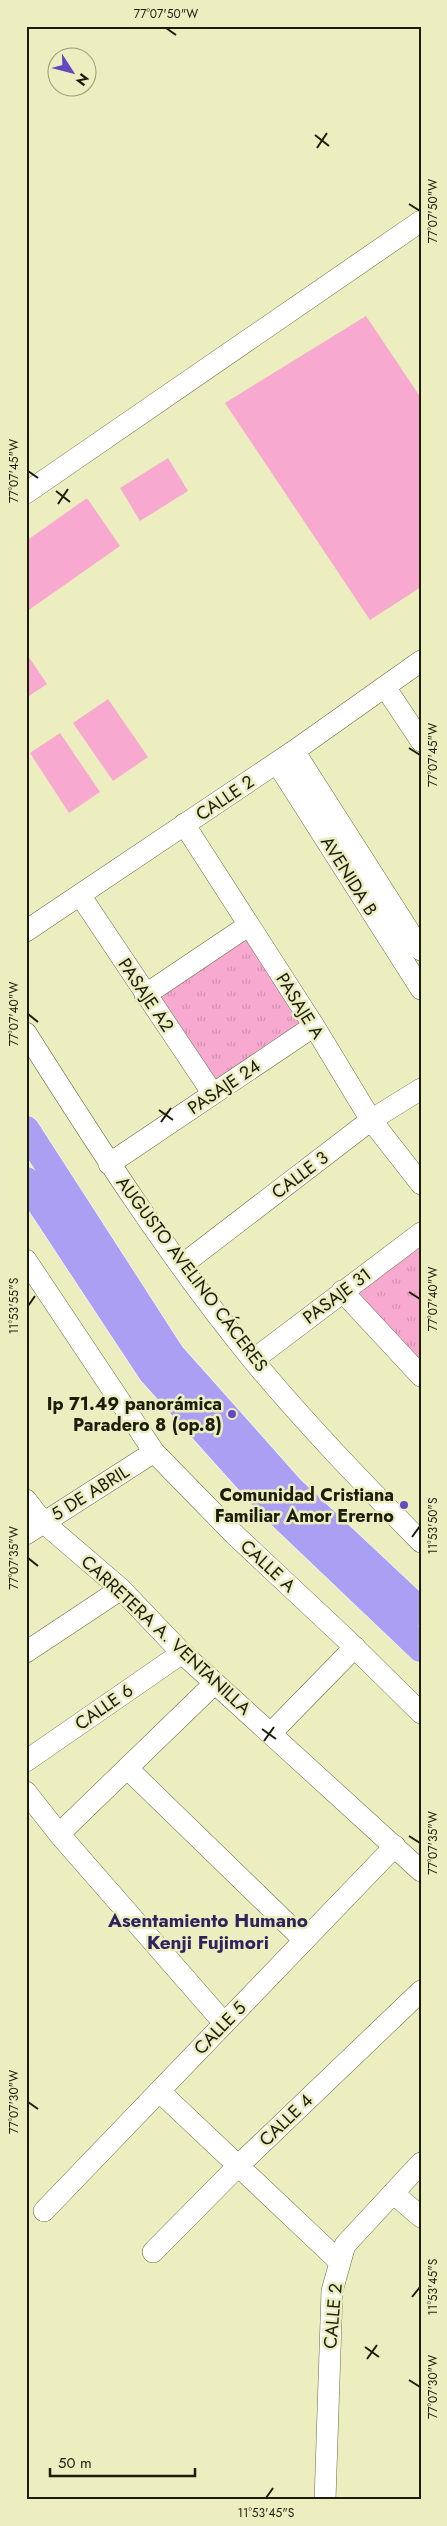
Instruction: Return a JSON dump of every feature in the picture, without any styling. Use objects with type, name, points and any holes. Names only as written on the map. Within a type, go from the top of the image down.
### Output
[{"type":"highway","points":[[26,1130],[172,1355],[291,1490],[421,1612]]},
{"type":"highway","points":[[26,1181],[152,1372],[274,1508],[421,1648]]},
{"type":"street","points":[[26,493],[421,220]]},
{"type":"street","name":"CALLE 2","points":[[26,931],[286,757],[421,661]]},
{"type":"street","points":[[385,687],[421,741]]},
{"type":"street","name":"AVENIDA B","points":[[286,757],[421,950]]},
{"type":"street","name":"AVENIDA B","points":[[286,757],[421,989]]},
{"type":"street","name":"PASAJE A","points":[[184,824],[314,1026],[371,1120],[421,1184]]},
{"type":"street","name":"PASAJE A2","points":[[80,896],[213,1094]]},
{"type":"street","points":[[146,995],[249,926]]},
{"type":"street","name":"PASAJE 24","points":[[109,1164],[314,1026]]},
{"type":"street","name":"AUGUSTO AVELINO CÁCERES","points":[[26,1033],[109,1164],[253,1360],[420,1541]]},
{"type":"street","name":"CALLE 3","points":[[182,1265],[371,1120],[421,1089]]},
{"type":"street","name":"PASAJE 31","points":[[253,1360],[421,1233]]},
{"type":"street","name":"CALLE A","points":[[26,1260],[154,1452],[234,1534],[421,1713]]},
{"type":"street","points":[[342,1292],[419,1372]]},
{"type":"street","name":"5 DE ABRIL","points":[[35,1528],[154,1452]]},
{"type":"street","name":"CARRETERA A. VENTANILLA","points":[[26,1500],[35,1528],[121,1589],[182,1653],[421,1871]]},
{"type":"street","points":[[26,1652],[121,1589]]},
{"type":"street","points":[[271,1733],[354,1647]]},
{"type":"street","name":"CALLE 6","points":[[26,1760],[182,1653]]},
{"type":"street","points":[[59,1834],[215,1682]]},
{"type":"street","points":[[127,1768],[304,1940]]},
{"type":"street","points":[[26,1792],[59,1834],[224,2024]]},
{"type":"street","name":"CALLE 5","points":[[44,2211],[395,1846]]},
{"type":"street","name":"CALLE 4","points":[[153,2252],[238,2166],[421,1991]]},
{"type":"street","points":[[159,2091],[340,2262]]},
{"type":"street","name":"CALLE 2","points":[[325,2500],[332,2291],[340,2262],[345,2245],[421,2163]]},
{"type":"street","points":[[393,2194],[421,2216]]},
{"type":"green space","points":[[366,316],[421,398],[421,587],[370,620],[225,403]]},
{"type":"green space","points":[[168,458],[188,491],[140,521],[120,488]]},
{"type":"green space","points":[[87,498],[120,546],[26,612],[26,541]]},
{"type":"green space","points":[[26,653],[47,684],[26,698]]},
{"type":"green space","points":[[108,699],[148,757],[113,781],[73,723]]},
{"type":"green space","points":[[60,733],[100,792],[69,813],[30,753]]},
{"type":"green space","points":[[242,939],[250,943],[301,1016],[298,1027],[216,1083],[157,1001],[161,990]]},
{"type":"green space","points":[[421,1239],[421,1359],[419,1361],[353,1293]]},
{"type":"place","name":"Ip 71.49 panorámica Paradero 8 (op.8)","points":[[232,1414]]},
{"type":"place","name":"Comunidad Cristiana Familiar Amor Ererno","points":[[404,1505]]},
{"type":"district","name":"Asentamiento Humano Kenji Fujimori","points":[[208,1931]]}]
